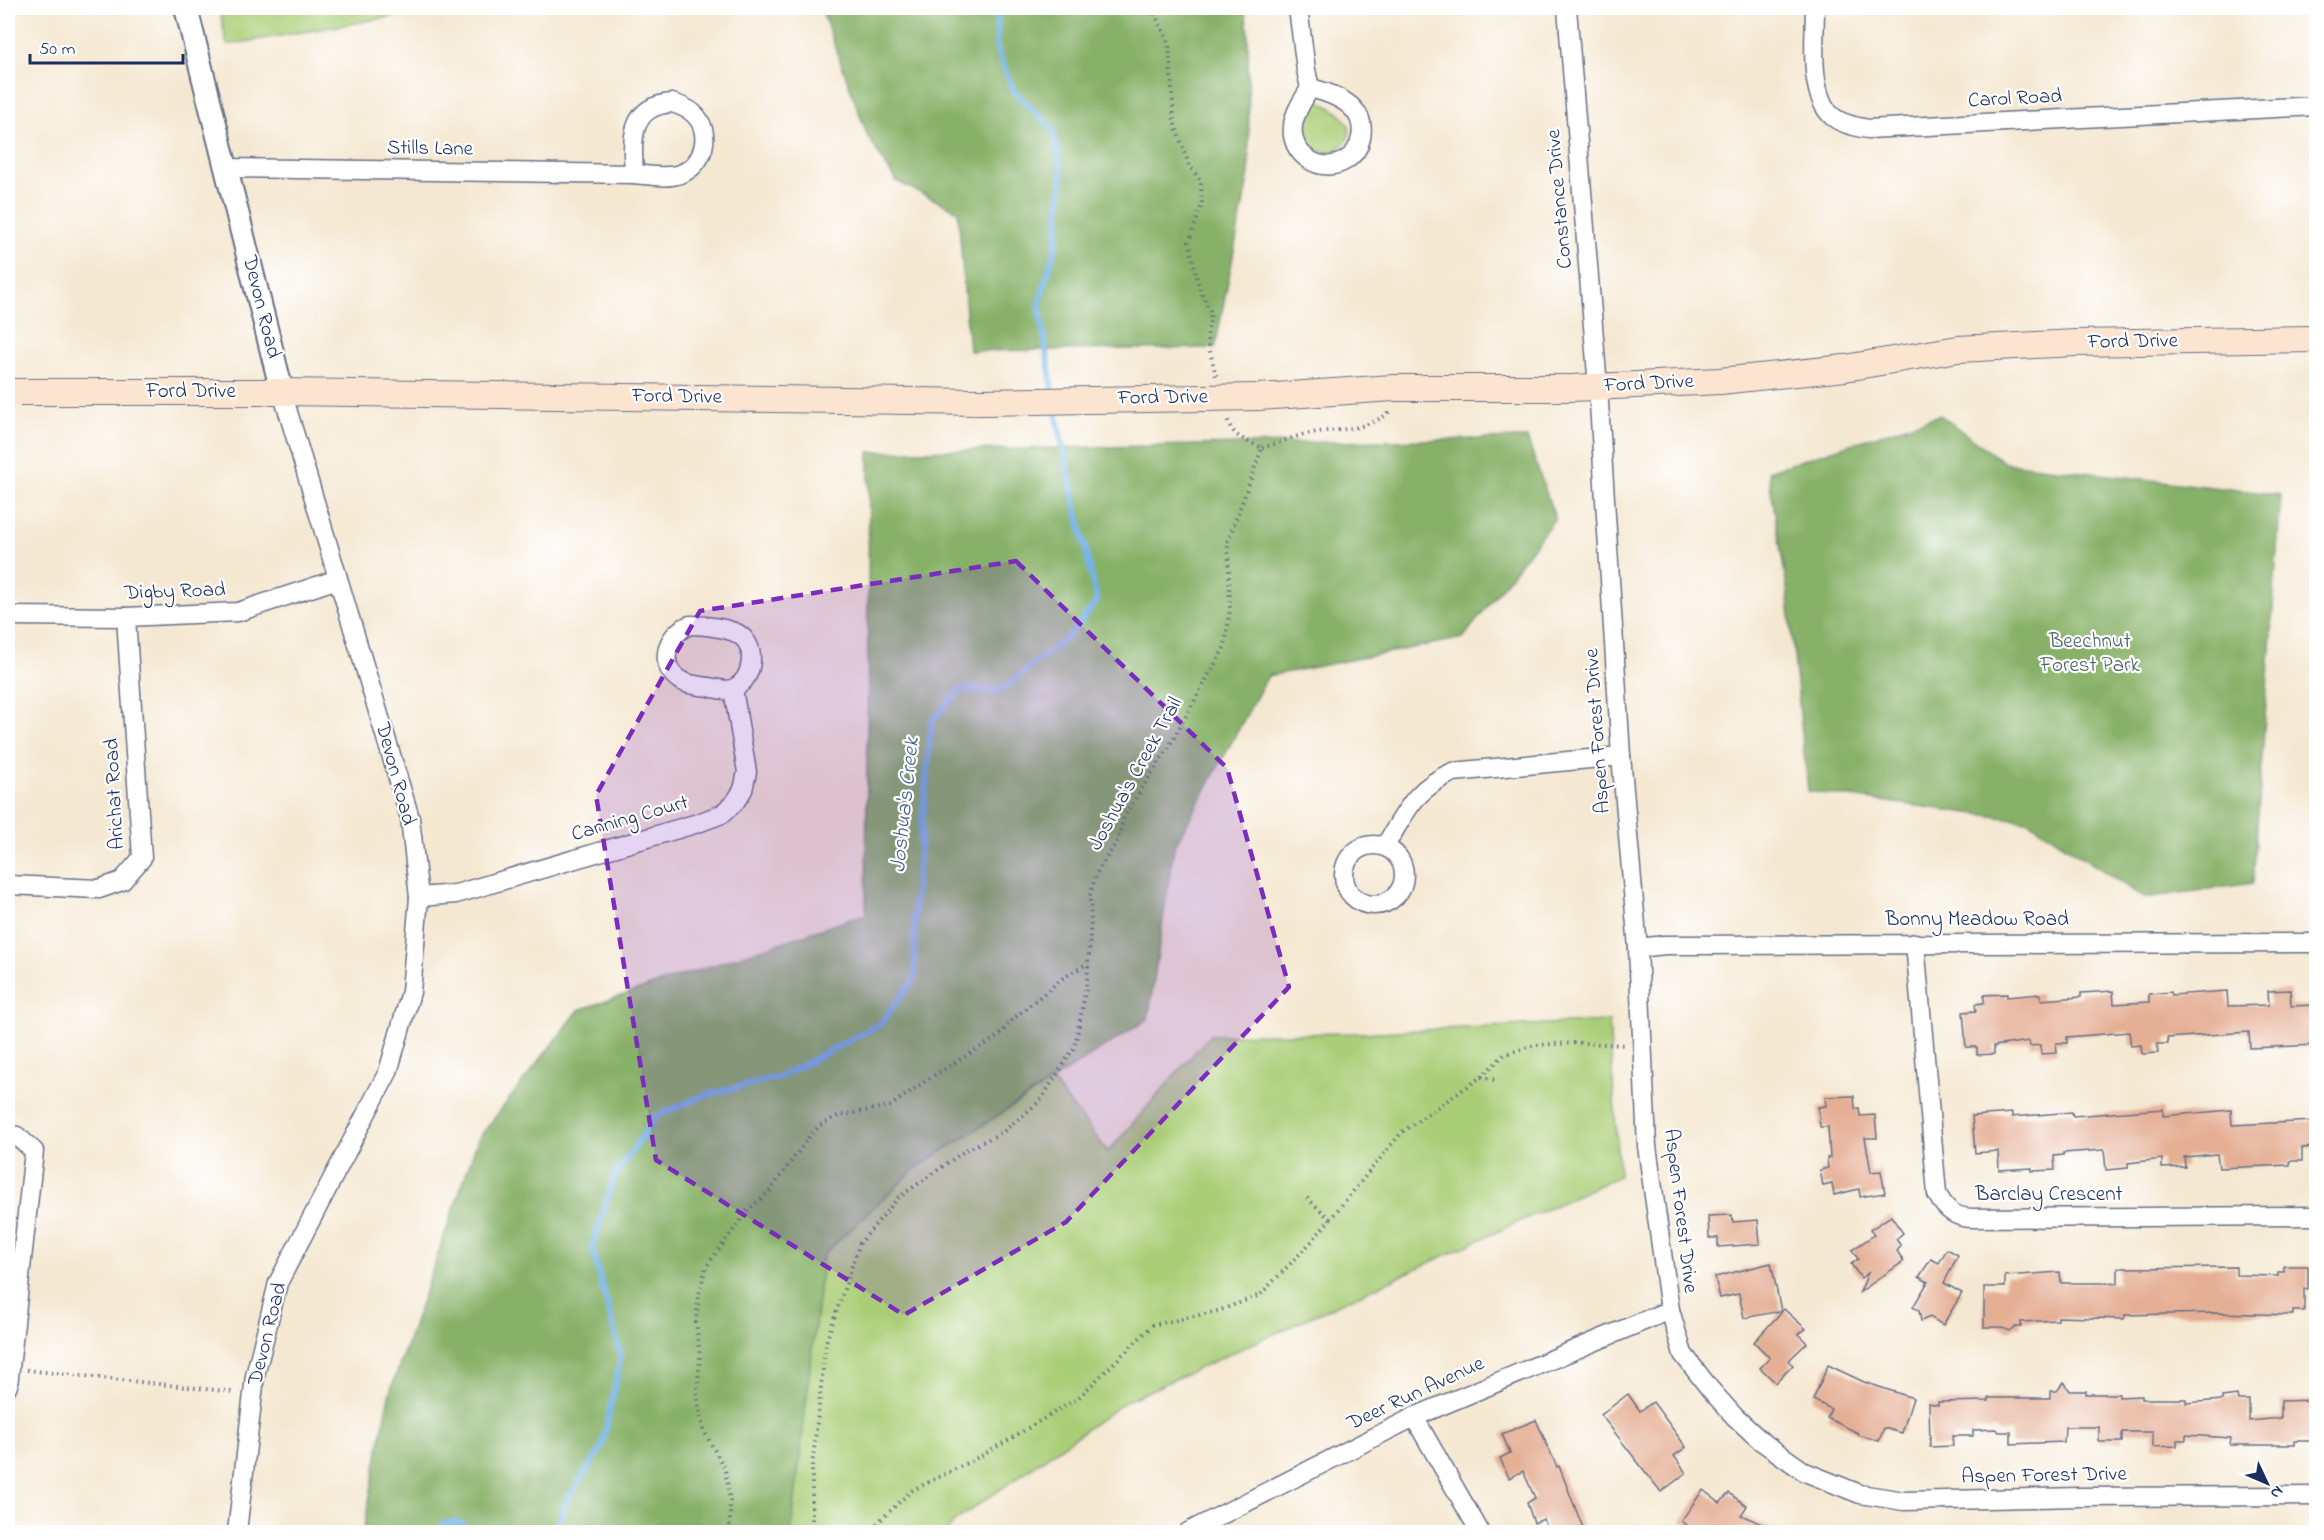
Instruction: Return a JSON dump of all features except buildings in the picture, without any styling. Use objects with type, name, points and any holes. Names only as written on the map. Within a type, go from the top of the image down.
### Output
[{"type":"main road","name":"Ford Drive","points":[[8,392],[282,392],[982,402],[1258,397],[1393,388],[1598,387],[1720,381],[1845,368],[1958,349],[2076,343],[2316,339]]},
{"type":"street","name":"Devon Road","points":[[186,8],[282,392],[410,818],[419,897],[411,992],[388,1072],[278,1283],[255,1376],[237,1533]]},
{"type":"street","points":[[1298,8],[1306,70],[1311,88],[1293,124],[1292,135],[1295,146],[1302,156],[1312,162],[1334,165],[1345,161],[1354,153],[1362,132],[1355,110],[1347,102],[1327,92],[1311,88]]},
{"type":"street","name":"Constance Drive","points":[[1567,8],[1598,387]]},
{"type":"street","name":"Carol Road","points":[[1815,8],[1816,88],[1822,104],[1834,118],[1868,129],[2316,106]]},
{"type":"street","name":"Stills Lane","points":[[226,168],[634,174],[670,177],[692,168],[704,148],[701,124],[694,114],[672,103],[659,104],[648,109],[640,118],[633,139],[634,174]]},
{"type":"street","name":"Aspen Forest Drive","points":[[1598,387],[1621,756],[1638,948],[1647,1146],[1670,1310],[1683,1354],[1735,1417],[1761,1441],[1805,1472],[1860,1494],[1904,1501],[2079,1497],[2316,1496]]},
{"type":"street","name":"Digby Road","points":[[8,616],[126,617],[238,612],[338,579]]},
{"type":"street","name":"Arichat Road","points":[[8,885],[99,889],[122,881],[142,858],[126,617]]},
{"type":"street","points":[[700,624],[733,632],[740,635],[746,642],[751,651],[751,661],[741,684],[733,689],[726,690],[690,684],[679,680],[671,672],[666,663],[667,651],[673,638],[682,628],[700,624]]},
{"type":"street","name":"Canning Court","points":[[419,897],[456,894],[699,823],[722,814],[735,802],[743,790],[747,772],[733,689]]},
{"type":"street","points":[[1385,846],[1417,795],[1433,781],[1453,772],[1621,756]]},
{"type":"street","name":"Bonny Meadow Road","points":[[1638,948],[1665,945],[1915,943],[2316,943]]},
{"type":"street","name":"Barclay Crescent","points":[[1915,943],[1937,1194],[1942,1205],[1954,1214],[1963,1218],[2316,1216]]},
{"type":"street","points":[[8,1134],[17,1136],[34,1151],[9,1377]]},
{"type":"street","name":"Deer Run Avenue","points":[[1188,1533],[1414,1417],[1670,1310]]},
{"type":"street","points":[[1414,1417],[1480,1533]]},
{"type":"path","points":[[1154,8],[1169,44],[1174,122],[1189,165],[1201,182],[1202,204],[1189,242],[1199,287],[1211,313],[1207,339],[1218,384]]},
{"type":"path","points":[[1227,417],[1230,428],[1241,438],[1262,448],[1310,433],[1371,425],[1388,414],[1393,388]]},
{"type":"path","name":"Joshua's Creek Trail","points":[[812,1533],[812,1467],[826,1342],[860,1243],[898,1198],[966,1150],[1003,1132],[1040,1101],[1075,1046],[1087,982],[1091,920],[1090,896],[1095,874],[1118,840],[1124,816],[1167,750],[1225,646],[1230,608],[1228,542],[1262,448]]},
{"type":"path","points":[[730,1533],[730,1501],[725,1469],[715,1455],[703,1429],[697,1396],[700,1358],[696,1322],[699,1294],[706,1267],[748,1210],[769,1192],[820,1125],[838,1116],[890,1106],[933,1076],[999,1036],[1013,1019],[1063,978],[1089,963]]},
{"type":"path","points":[[868,1533],[911,1491],[985,1454],[1078,1398],[1153,1325],[1218,1311],[1260,1295],[1312,1241],[1402,1131],[1481,1077],[1505,1054],[1535,1045],[1579,1043],[1642,1046]]},
{"type":"path","points":[[1481,1077],[1497,1080]]},
{"type":"path","points":[[1307,1198],[1330,1219]]},
{"type":"path","points":[[9,1377],[253,1393]]},
{"type":"highlighted area","points":[[1016,561],[1227,768],[1289,987],[1066,1222],[904,1315],[656,1160],[596,795],[700,611]]},
{"type":"green space","points":[[219,8],[443,8],[227,45]]},
{"type":"green space","points":[[821,8],[1245,8],[1248,32],[1249,174],[1215,348],[969,351],[958,211],[896,181],[868,137]]},
{"type":"green space","points":[[1318,101],[1340,114],[1349,126],[1350,133],[1347,141],[1332,152],[1326,153],[1313,148],[1304,138],[1302,131],[1303,124],[1313,105]]},
{"type":"green space","name":"Beechnut Forest Park","points":[[1940,415],[2005,463],[2281,495],[2253,883],[2144,898],[2028,821],[1808,791],[1787,588],[1768,471]]},
{"type":"green space","points":[[1527,438],[1555,518],[1463,638],[1268,676],[1174,847],[1148,1019],[916,1168],[823,1255],[791,1532],[363,1532],[389,1395],[478,1139],[579,1010],[866,914],[869,452]]},
{"type":"green space","points":[[1609,1021],[1619,1176],[1125,1402],[954,1522],[946,1532],[791,1532],[823,1255],[916,1168],[1052,1081],[1108,1152],[1210,1035],[1358,1033]]},
{"type":"waterway","name":"Joshua's Creek","points":[[998,8],[996,46],[1013,90],[1053,129],[1062,176],[1057,242],[1039,304],[1053,394]]},
{"type":"waterway","name":"Joshua's Creek","points":[[555,1532],[567,1500],[602,1447],[621,1356],[592,1248],[614,1177],[656,1116],[706,1095],[782,1076],[880,1024],[915,978],[914,907],[932,721],[961,689],[1000,691],[1069,636],[1097,601],[1055,407]]},
{"type":"waterway","name":"Joshua's Creek","points":[[435,1532],[444,1524],[454,1522],[464,1525],[473,1532]]}]
